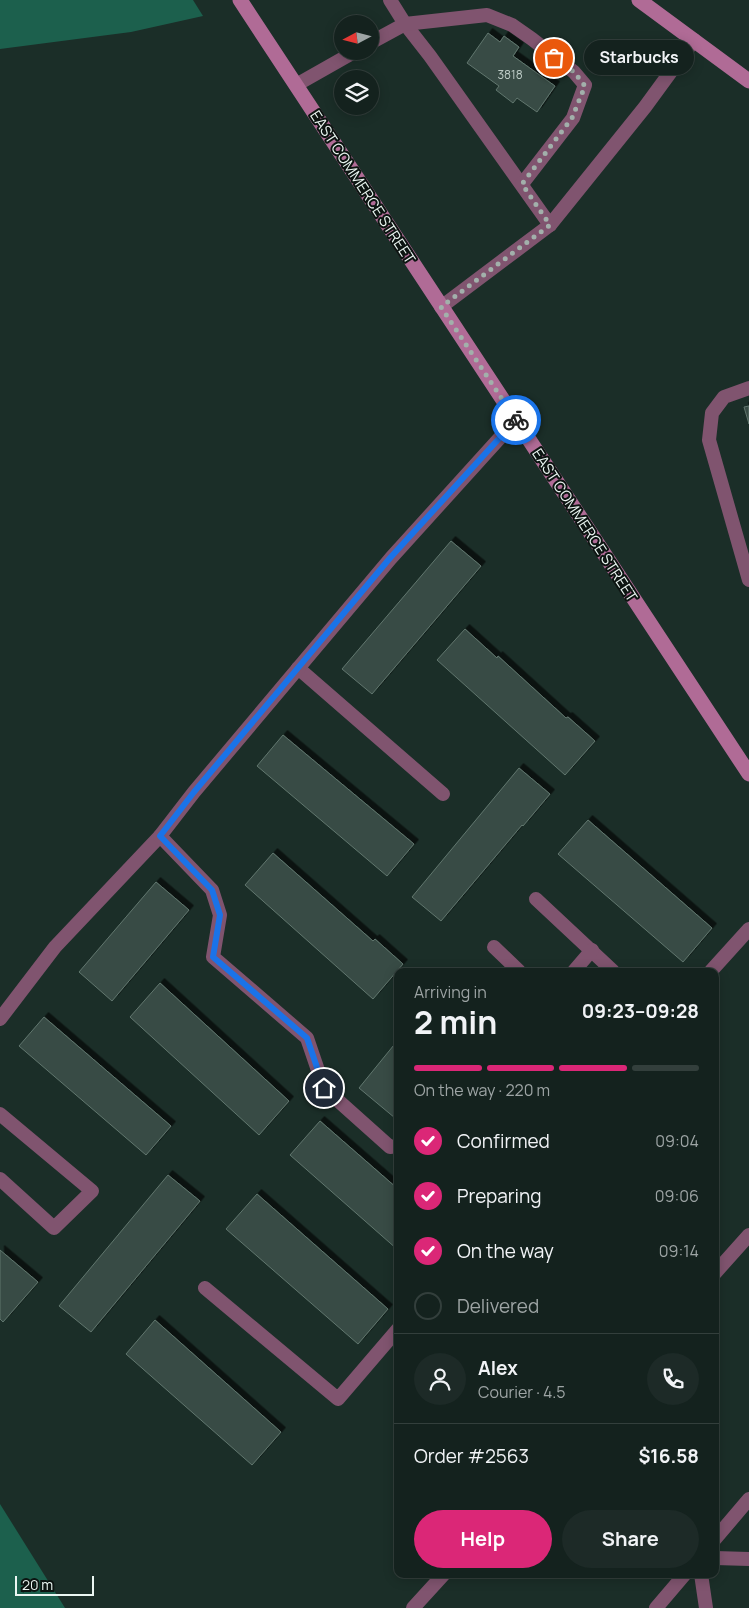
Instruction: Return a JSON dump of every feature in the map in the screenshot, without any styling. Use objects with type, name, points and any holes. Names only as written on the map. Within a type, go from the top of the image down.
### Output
[{"type":"main road","name":"EAST COMMERCE STREET","points":[[240,0],[749,774]]},
{"type":"main road","points":[[639,0],[749,81]]},
{"type":"lane","points":[[390,0],[405,24],[430,56],[550,225]]},
{"type":"lane","points":[[379,38],[405,24],[487,15],[512,25],[574,72],[585,86],[572,118],[522,184]]},
{"type":"lane","points":[[441,307],[550,225],[645,107],[694,40]]},
{"type":"lane","points":[[296,85],[340,60]]},
{"type":"lane","points":[[749,388],[724,397],[712,413],[709,440],[749,580]]},
{"type":"lane","points":[[0,1020],[55,947],[160,836],[194,792],[390,558],[516,420]]},
{"type":"lane","points":[[298,668],[443,794]]},
{"type":"lane","points":[[160,836],[212,890],[220,915],[213,957],[307,1038],[324,1088],[390,1148],[394,1147]]},
{"type":"lane","points":[[536,899],[610,968]]},
{"type":"lane","points":[[714,968],[749,929]]},
{"type":"lane","points":[[494,948],[516,968]]},
{"type":"lane","points":[[577,968],[592,950]]},
{"type":"lane","points":[[0,1114],[92,1191],[54,1228],[0,1179]]},
{"type":"lane","points":[[719,1269],[749,1235]]},
{"type":"lane","points":[[205,1288],[338,1399],[394,1335]]},
{"type":"lane","points":[[719,1534],[749,1499]]},
{"type":"lane","points":[[719,1558],[749,1559]]},
{"type":"lane","points":[[413,1608],[440,1578]]},
{"type":"lane","points":[[656,1608],[682,1578]]},
{"type":"lane","points":[[702,1578],[706,1608]]},
{"type":"green space","points":[[0,0],[193,0],[203,16],[131,32],[0,49]]},
{"type":"green space","points":[[0,1504],[65,1608],[0,1608]]},
{"type":"building","points":[[488,33],[500,42],[504,36],[519,47],[513,56],[555,86],[537,112],[517,98],[513,103],[496,90],[499,86],[467,63]]},
{"type":"building","points":[[749,406],[749,424],[744,407]]},
{"type":"building","points":[[451,541],[481,566],[372,694],[342,669]]},
{"type":"building","points":[[465,629],[497,658],[498,656],[566,718],[568,717],[595,741],[565,775],[437,660]]},
{"type":"building","points":[[283,735],[414,844],[387,876],[257,766]]},
{"type":"building","points":[[519,768],[550,794],[441,921],[412,897]]},
{"type":"building","points":[[588,820],[712,928],[683,962],[558,854]]},
{"type":"building","points":[[273,853],[373,941],[375,939],[403,964],[400,968],[394,968],[394,974],[373,999],[245,885]]},
{"type":"building","points":[[156,882],[189,910],[112,1001],[79,972]]},
{"type":"building","points":[[160,983],[289,1101],[259,1135],[130,1017]]},
{"type":"building","points":[[44,1017],[171,1126],[146,1155],[19,1046]]},
{"type":"building","points":[[394,1045],[394,1117],[359,1088]]},
{"type":"building","points":[[320,1121],[394,1186],[394,1246],[290,1155]]},
{"type":"building","points":[[168,1175],[200,1201],[91,1332],[59,1306]]},
{"type":"building","points":[[257,1194],[388,1309],[358,1344],[226,1229]]},
{"type":"building","points":[[0,1250],[38,1282],[3,1322],[0,1319]]},
{"type":"building","points":[[155,1320],[281,1432],[252,1465],[126,1354]]},
{"type":"way so far","points":[[516,420],[441,307],[550,225],[522,184],[572,118],[585,86],[574,72],[554,58]]},
{"type":"place","name":"Starbucks","points":[[554,58]]},
{"type":"route","points":[[324,1088],[307,1038],[213,957],[220,915],[212,890],[160,836],[194,792],[390,558],[516,420]]}]
